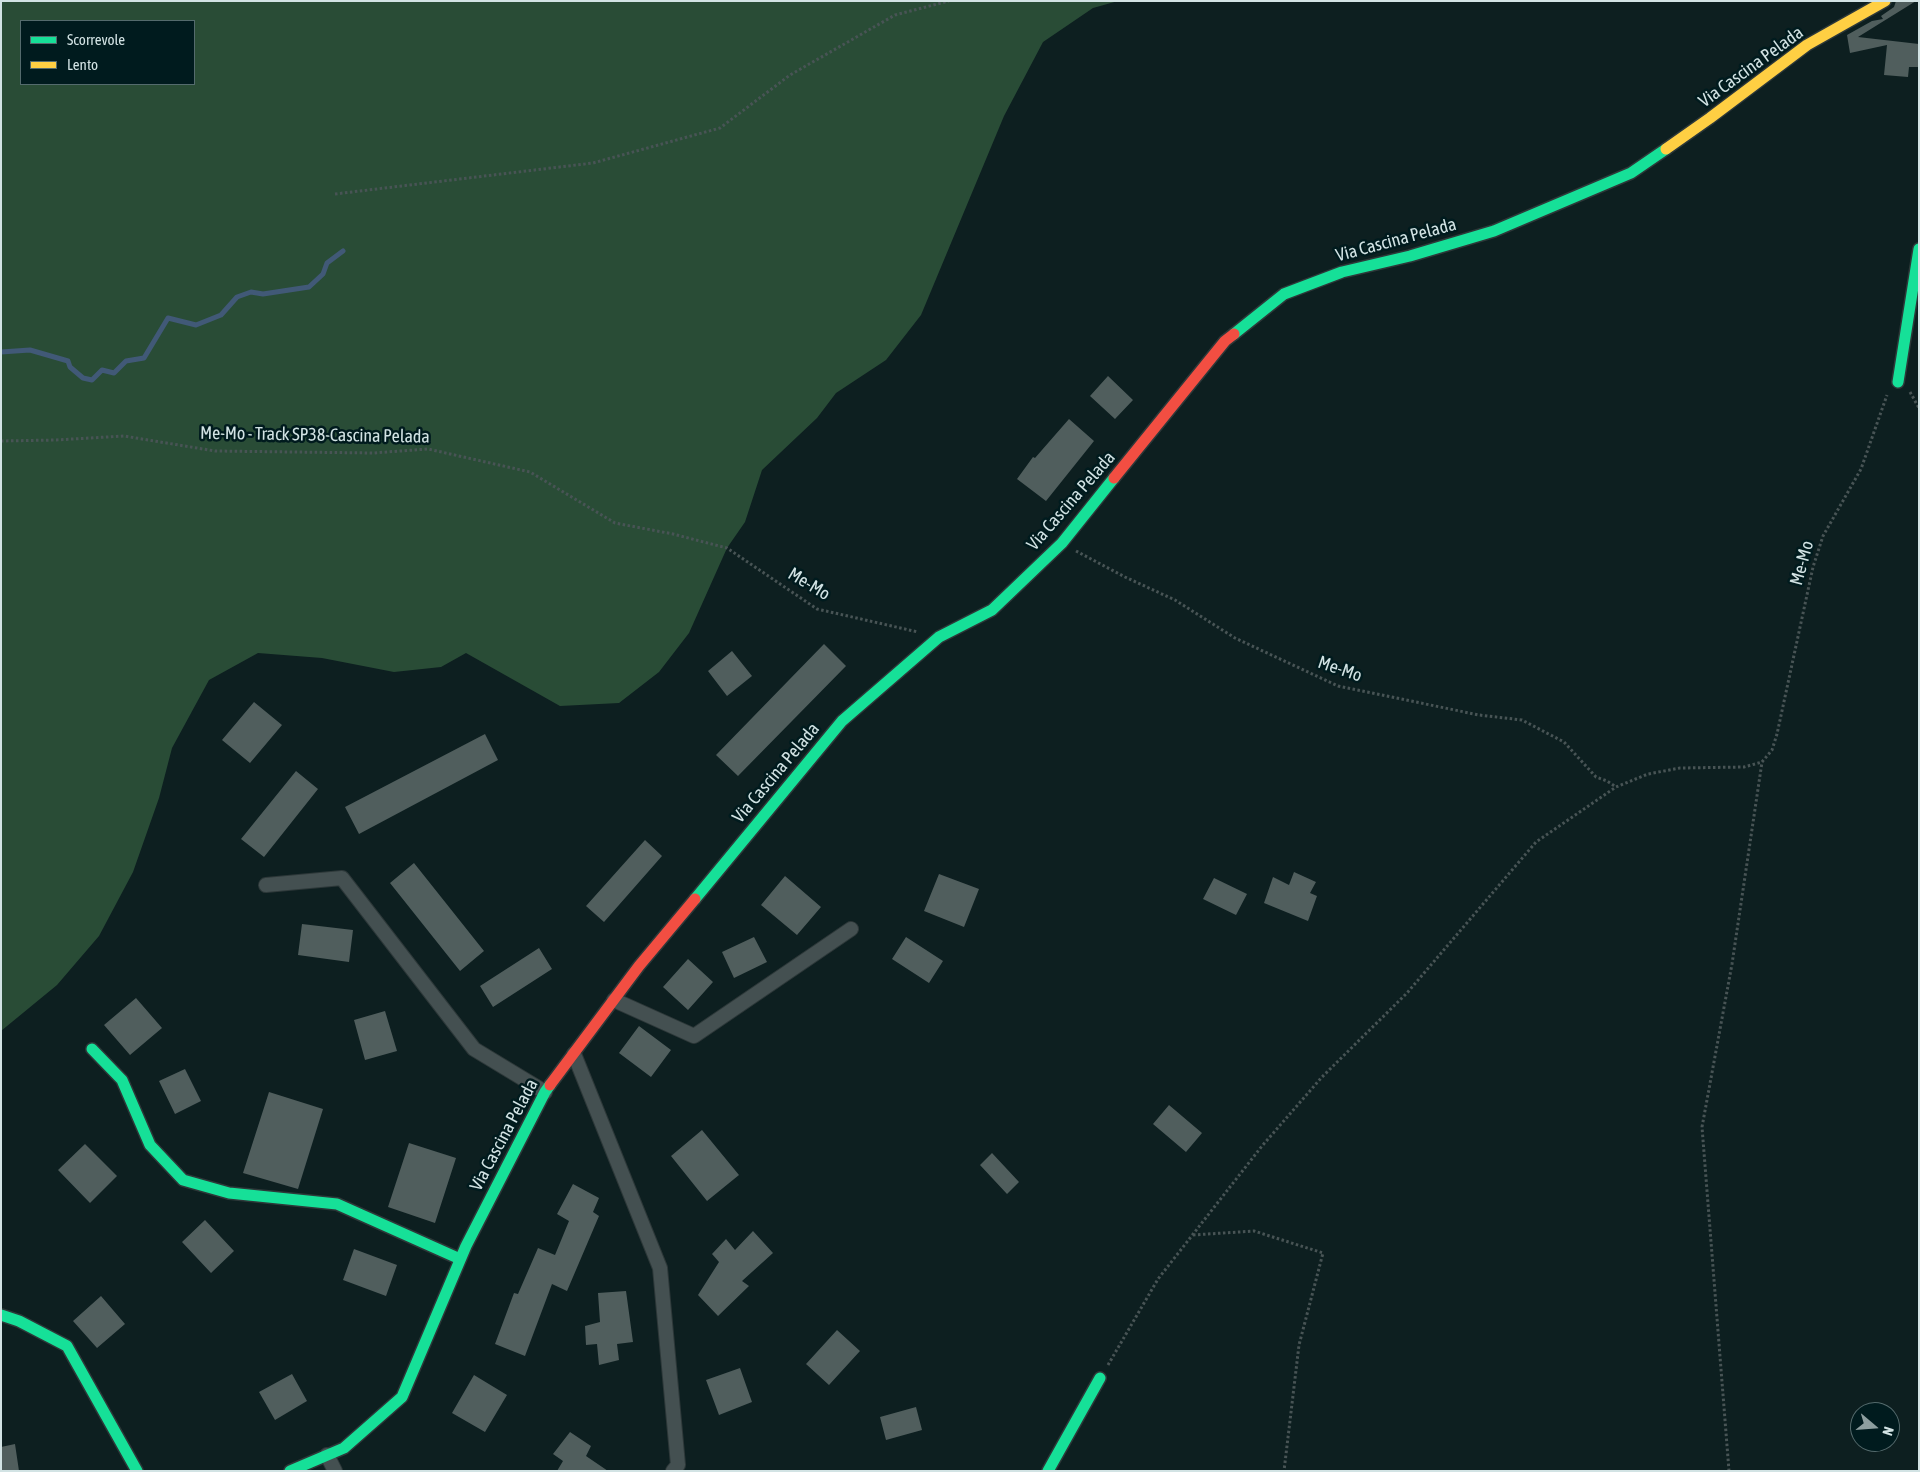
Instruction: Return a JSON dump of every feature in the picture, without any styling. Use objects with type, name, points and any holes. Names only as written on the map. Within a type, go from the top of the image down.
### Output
[{"type":"street","name":"Via Cascina Pelada","points":[[290,1471],[344,1448],[402,1397],[460,1259],[545,1092],[646,958],[842,722],[940,637],[992,610],[1062,544],[1225,341],[1284,294],[1342,272],[1410,256],[1494,231],[1631,172],[1710,118],[1807,46],[1885,1]]},
{"type":"street","points":[[1898,382],[1919,249]]},
{"type":"street","points":[[266,885],[342,878],[474,1049],[545,1092]]},
{"type":"street","points":[[614,1000],[694,1036],[851,929]]},
{"type":"street","points":[[92,1049],[122,1080],[150,1145],[183,1180],[229,1193],[337,1204],[460,1259]]},
{"type":"street","points":[[574,1054],[660,1268],[678,1465],[673,1471]]},
{"type":"street","points":[[1,1314],[19,1320],[68,1346],[137,1471]]},
{"type":"street","points":[[1048,1471],[1100,1378]]},
{"type":"street","points":[[327,1455],[335,1471]]},
{"type":"path","points":[[335,194],[593,163],[720,128],[790,75],[895,15],[949,1]]},
{"type":"path","name":"Me-Mo","points":[[1762,762],[1772,750],[1777,734],[1813,567],[1823,536],[1861,469],[1887,394],[1892,386],[1898,382]]},
{"type":"path","name":"Me-Mo - Track SP38-Cascina Pelada","points":[[1,440],[56,440],[124,436],[215,451],[373,453],[428,449],[530,472],[615,523],[673,534]]},
{"type":"path","name":"Me-Mo","points":[[673,534],[727,548],[816,609],[940,637]]},
{"type":"path","name":"Me-Mo","points":[[1062,544],[1125,577],[1175,600],[1235,638],[1338,686],[1479,715],[1522,720],[1564,742],[1596,777],[1616,787]]},
{"type":"path","points":[[1100,1378],[1158,1279],[1262,1146],[1322,1077],[1407,992],[1536,842],[1616,787],[1648,774],[1680,768],[1744,767],[1762,762],[1732,964],[1702,1127],[1729,1471]]},
{"type":"path","points":[[1193,1235],[1254,1231],[1323,1253],[1299,1346],[1284,1471]]},
{"type":"green space","points":[[1,1],[1118,1],[1093,8],[1043,42],[1004,116],[921,315],[886,360],[836,393],[817,418],[762,470],[745,522],[727,548],[689,633],[659,672],[619,703],[560,706],[466,653],[441,667],[394,672],[322,658],[258,653],[209,680],[172,748],[159,798],[133,872],[99,936],[57,985],[1,1031]]},
{"type":"building","points":[[1896,1],[1916,1],[1858,37],[1919,44],[1919,67],[1909,67],[1908,77],[1884,75],[1887,45],[1850,53],[1847,35],[1872,21],[1883,19],[1881,16],[1894,7]]},
{"type":"building","points":[[1108,376],[1133,400],[1115,419],[1090,396]]},
{"type":"building","points":[[1069,419],[1094,441],[1046,501],[1017,479],[1033,457],[1035,458]]},
{"type":"building","points":[[824,644],[846,666],[738,776],[716,755]]},
{"type":"building","points":[[732,651],[752,676],[727,696],[708,671]]},
{"type":"building","points":[[254,702],[282,725],[250,763],[222,740]]},
{"type":"building","points":[[485,734],[498,760],[359,834],[345,807]]},
{"type":"building","points":[[296,771],[318,789],[264,857],[241,839]]},
{"type":"building","points":[[645,840],[662,856],[604,922],[586,906]]},
{"type":"building","points":[[414,863],[484,951],[460,971],[390,883]]},
{"type":"building","points":[[1294,872],[1316,882],[1310,893],[1317,896],[1308,921],[1264,903],[1273,877],[1289,885]]},
{"type":"building","points":[[939,874],[979,889],[964,927],[924,911]]},
{"type":"building","points":[[785,876],[821,907],[797,935],[761,905]]},
{"type":"building","points":[[1214,878],[1247,894],[1236,915],[1203,899]]},
{"type":"building","points":[[302,924],[353,930],[349,962],[298,955]]},
{"type":"building","points":[[754,937],[767,962],[734,978],[722,952]]},
{"type":"building","points":[[906,937],[943,961],[929,983],[892,959]]},
{"type":"building","points":[[539,948],[552,969],[493,1007],[480,986]]},
{"type":"building","points":[[688,959],[713,982],[688,1010],[663,987]]},
{"type":"building","points":[[136,998],[162,1028],[130,1055],[104,1025]]},
{"type":"building","points":[[385,1011],[397,1051],[365,1060],[354,1020]]},
{"type":"building","points":[[639,1026],[671,1050],[651,1077],[619,1053]]},
{"type":"building","points":[[185,1069],[201,1101],[175,1114],[159,1081]]},
{"type":"building","points":[[269,1092],[323,1109],[298,1189],[243,1173]]},
{"type":"building","points":[[1169,1105],[1202,1133],[1186,1152],[1153,1124]]},
{"type":"building","points":[[702,1130],[739,1175],[707,1201],[671,1156]]},
{"type":"building","points":[[409,1143],[456,1158],[435,1223],[388,1207]]},
{"type":"building","points":[[85,1144],[117,1176],[90,1203],[58,1170]]},
{"type":"building","points":[[992,1153],[1019,1182],[1007,1194],[980,1165]]},
{"type":"building","points":[[573,1184],[599,1198],[593,1212],[599,1216],[567,1291],[552,1284],[525,1356],[495,1344],[514,1293],[518,1294],[538,1248],[555,1255],[569,1221],[557,1214]]},
{"type":"building","points":[[205,1220],[234,1251],[211,1273],[182,1242]]},
{"type":"building","points":[[753,1231],[773,1253],[742,1281],[749,1286],[718,1316],[698,1295],[719,1262],[712,1254],[726,1239],[735,1250]]},
{"type":"building","points":[[354,1249],[397,1265],[386,1296],[343,1280]]},
{"type":"building","points":[[626,1291],[633,1342],[617,1344],[619,1360],[599,1365],[597,1344],[586,1345],[585,1326],[600,1322],[598,1293]]},
{"type":"building","points":[[101,1296],[125,1324],[97,1348],[73,1321]]},
{"type":"building","points":[[837,1330],[860,1351],[829,1385],[806,1364]]},
{"type":"building","points":[[740,1368],[752,1402],[719,1415],[706,1380]]},
{"type":"building","points":[[292,1374],[307,1401],[275,1420],[259,1392]]},
{"type":"building","points":[[474,1375],[507,1395],[485,1432],[452,1413]]},
{"type":"building","points":[[916,1407],[922,1430],[886,1440],[880,1417]]},
{"type":"building","points":[[570,1432],[591,1446],[586,1456],[608,1471],[557,1471],[563,1461],[553,1454]]},
{"type":"building","points":[[15,1444],[19,1471],[1,1471],[1,1447]]},
{"type":"waterway","points":[[1,352],[30,350],[68,361],[70,367],[83,378],[92,380],[102,370],[114,373],[126,361],[144,358],[168,318],[196,325],[221,315],[237,297],[251,292],[263,294],[309,287],[323,274],[327,263],[343,251]]},
{"type":"traffic: fast","points":[[1234,334],[1284,294],[1342,272],[1410,256],[1494,231],[1631,173],[1666,149]]},
{"type":"traffic: fast","points":[[1898,382],[1919,249]]},
{"type":"traffic: fast","points":[[695,899],[842,721],[939,637],[992,610],[1062,543],[1114,478]]},
{"type":"traffic: fast","points":[[92,1049],[122,1080],[150,1145],[183,1180],[229,1193],[337,1204],[460,1259]]},
{"type":"traffic: fast","points":[[290,1471],[344,1448],[402,1397],[466,1246],[550,1085]]},
{"type":"traffic: fast","points":[[1,1315],[19,1321],[67,1346],[137,1471]]},
{"type":"traffic: fast","points":[[1048,1471],[1100,1378]]},
{"type":"traffic: slow","points":[[1666,149],[1807,45],[1885,1]]},
{"type":"traffic: jam","points":[[1114,478],[1225,341],[1234,334]]},
{"type":"traffic: jam","points":[[550,1085],[639,966],[695,899]]}]
